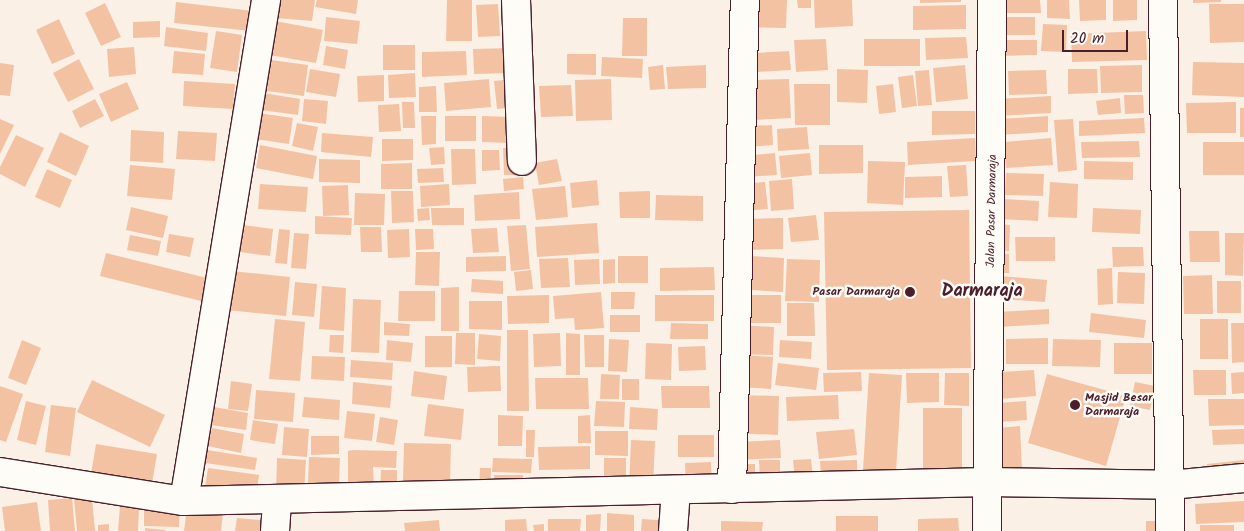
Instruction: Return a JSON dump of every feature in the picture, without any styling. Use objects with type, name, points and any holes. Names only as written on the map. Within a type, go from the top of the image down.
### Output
[{"type":"street","points":[[184,501],[266,0]]},
{"type":"street","points":[[516,0],[522,161]]},
{"type":"street","points":[[732,489],[745,0]]},
{"type":"street","name":"Jalan Pasar Darmaraja","points":[[987,531],[992,0]]},
{"type":"street","points":[[1162,0],[1170,531]]},
{"type":"street","points":[[0,472],[184,501],[442,493],[732,489],[988,482],[1170,485],[1244,478]]},
{"type":"street","points":[[673,531],[676,490]]},
{"type":"street","points":[[275,531],[277,499]]},
{"type":"building","points":[[278,0],[315,0],[312,21],[276,18]]},
{"type":"building","points":[[317,0],[358,0],[356,14],[315,7]]},
{"type":"building","points":[[447,0],[472,0],[472,41],[446,41]]},
{"type":"building","points":[[747,0],[787,0],[786,28],[746,27]]},
{"type":"building","points":[[797,0],[811,0],[811,8],[798,8]]},
{"type":"building","points":[[814,0],[852,0],[853,26],[815,28]]},
{"type":"building","points":[[920,0],[961,0],[961,2],[920,3]]},
{"type":"building","points":[[995,0],[1040,0],[1041,13],[995,13]]},
{"type":"building","points":[[1047,0],[1069,0],[1070,19],[1047,18]]},
{"type":"building","points":[[1079,0],[1106,0],[1106,20],[1080,21]]},
{"type":"building","points":[[1113,0],[1137,0],[1137,20],[1113,21]]},
{"type":"building","points":[[1193,0],[1221,0],[1221,2],[1193,3]]},
{"type":"building","points":[[176,2],[253,11],[251,31],[174,23]]},
{"type":"building","points":[[105,3],[121,37],[101,46],[85,13]]},
{"type":"building","points":[[498,4],[500,36],[478,37],[476,5]]},
{"type":"building","points":[[1209,4],[1244,4],[1244,42],[1210,43]]},
{"type":"building","points":[[966,5],[966,29],[913,30],[913,6]]},
{"type":"building","points":[[326,17],[360,21],[357,44],[324,41]]},
{"type":"building","points":[[997,17],[1035,17],[1035,35],[996,35]]},
{"type":"building","points":[[623,18],[647,18],[647,56],[622,56]]},
{"type":"building","points":[[59,19],[75,54],[52,64],[36,30]]},
{"type":"building","points":[[160,21],[160,37],[133,38],[133,22]]},
{"type":"building","points":[[275,21],[323,30],[316,63],[269,55]]},
{"type":"building","points":[[1043,24],[1067,25],[1066,52],[1041,51]]},
{"type":"building","points":[[166,27],[208,33],[206,51],[164,46]]},
{"type":"building","points":[[216,31],[242,35],[237,72],[210,68]]},
{"type":"building","points":[[1146,31],[1147,60],[1072,62],[1071,34]]},
{"type":"building","points":[[966,37],[968,58],[926,60],[925,38]]},
{"type":"building","points":[[826,39],[828,70],[796,72],[794,40]]},
{"type":"building","points":[[864,39],[920,39],[920,66],[864,66]]},
{"type":"building","points":[[996,40],[1037,40],[1037,55],[997,56]]},
{"type":"building","points":[[383,45],[415,45],[415,70],[383,70]]},
{"type":"building","points":[[326,46],[348,50],[345,69],[323,65]]},
{"type":"building","points":[[134,47],[136,74],[109,77],[107,49]]},
{"type":"building","points":[[509,48],[510,73],[474,74],[473,49]]},
{"type":"building","points":[[174,51],[205,54],[203,75],[172,73]]},
{"type":"building","points":[[466,51],[467,75],[422,77],[422,52]]},
{"type":"building","points":[[789,51],[791,70],[757,72],[755,53]]},
{"type":"building","points":[[567,54],[596,54],[596,75],[567,74]]},
{"type":"building","points":[[602,57],[643,59],[642,78],[601,76]]},
{"type":"building","points":[[79,59],[94,89],[68,102],[53,73]]},
{"type":"building","points":[[271,60],[308,65],[304,96],[267,91]]},
{"type":"building","points":[[1193,62],[1244,63],[1244,97],[1192,95]]},
{"type":"building","points":[[0,63],[14,65],[10,96],[0,95]]},
{"type":"building","points":[[663,65],[665,89],[650,90],[648,67]]},
{"type":"building","points":[[706,65],[706,88],[668,89],[666,67]]},
{"type":"building","points":[[965,65],[968,99],[936,102],[933,68]]},
{"type":"building","points":[[1142,65],[1142,92],[1101,93],[1100,66]]},
{"type":"building","points":[[310,69],[340,74],[336,97],[306,92]]},
{"type":"building","points":[[837,69],[868,70],[867,103],[837,102]]},
{"type":"building","points":[[1068,69],[1097,69],[1098,93],[1068,94]]},
{"type":"building","points":[[929,70],[932,105],[918,106],[915,71]]},
{"type":"building","points":[[1046,70],[1047,94],[1009,95],[1008,71]]},
{"type":"building","points":[[415,73],[416,97],[389,98],[388,75]]},
{"type":"building","points":[[384,75],[384,101],[358,102],[357,76]]},
{"type":"building","points":[[913,75],[917,106],[902,108],[898,77]]},
{"type":"building","points":[[489,79],[491,107],[446,111],[444,83]]},
{"type":"building","points":[[516,79],[518,107],[497,109],[494,81]]},
{"type":"building","points":[[611,79],[612,120],[576,121],[575,80]]},
{"type":"building","points":[[789,79],[791,118],[753,120],[751,80]]},
{"type":"building","points":[[184,81],[235,84],[233,109],[183,106]]},
{"type":"building","points":[[127,82],[139,109],[111,122],[99,94]]},
{"type":"building","points":[[794,84],[830,84],[830,125],[795,125]]},
{"type":"building","points":[[893,84],[896,112],[879,114],[876,86]]},
{"type":"building","points":[[571,85],[573,116],[541,117],[539,86]]},
{"type":"building","points":[[436,86],[437,112],[419,112],[419,87]]},
{"type":"building","points":[[263,93],[300,99],[298,115],[261,110]]},
{"type":"building","points":[[1124,95],[1143,95],[1144,113],[1125,114]]},
{"type":"building","points":[[1051,96],[1051,113],[998,116],[997,99]]},
{"type":"building","points":[[1120,98],[1121,113],[1098,115],[1096,101]]},
{"type":"building","points":[[95,99],[104,116],[80,128],[72,111]]},
{"type":"building","points":[[304,99],[328,101],[326,124],[302,121]]},
{"type":"building","points":[[402,102],[414,102],[415,128],[403,128]]},
{"type":"building","points":[[1236,102],[1236,133],[1187,133],[1186,103]]},
{"type":"building","points":[[399,104],[401,131],[379,132],[378,105]]},
{"type":"building","points":[[1240,108],[1244,108],[1244,137],[1240,137]]},
{"type":"building","points":[[932,111],[975,111],[975,134],[932,135]]},
{"type":"building","points":[[258,113],[293,118],[289,144],[255,139]]},
{"type":"building","points":[[421,116],[436,116],[436,144],[422,145]]},
{"type":"building","points":[[445,116],[476,116],[476,141],[445,141]]},
{"type":"building","points":[[482,116],[513,117],[512,143],[482,142]]},
{"type":"building","points":[[1048,116],[1048,132],[999,135],[998,119]]},
{"type":"building","points":[[1144,118],[1145,133],[1079,136],[1079,121]]},
{"type":"building","points":[[0,119],[14,125],[0,154]]},
{"type":"building","points":[[1073,119],[1077,170],[1058,172],[1054,120]]},
{"type":"building","points":[[297,123],[318,127],[313,151],[292,146]]},
{"type":"building","points":[[772,125],[773,145],[747,147],[746,126]]},
{"type":"building","points":[[807,127],[809,149],[778,151],[777,129]]},
{"type":"building","points":[[131,130],[164,132],[163,163],[130,161]]},
{"type":"building","points":[[178,131],[217,133],[215,161],[176,159]]},
{"type":"building","points":[[60,132],[89,146],[76,176],[47,162]]},
{"type":"building","points":[[322,133],[373,137],[371,157],[321,152]]},
{"type":"building","points":[[16,135],[44,148],[25,187],[0,174],[0,167]]},
{"type":"building","points":[[975,138],[976,161],[908,165],[907,142]]},
{"type":"building","points":[[1051,138],[1053,165],[1006,168],[1004,142]]},
{"type":"building","points":[[382,139],[413,139],[413,160],[382,161]]},
{"type":"building","points":[[1139,141],[1140,157],[1082,158],[1081,142]]},
{"type":"building","points":[[1203,142],[1244,142],[1244,175],[1203,175]]},
{"type":"building","points":[[260,145],[317,156],[313,179],[256,168]]},
{"type":"building","points":[[819,145],[863,145],[863,173],[819,174]]},
{"type":"building","points":[[444,147],[445,164],[431,165],[429,148]]},
{"type":"building","points":[[503,148],[517,148],[517,175],[504,175]]},
{"type":"building","points":[[451,149],[475,149],[476,184],[452,185]]},
{"type":"building","points":[[482,150],[499,150],[500,170],[482,171]]},
{"type":"building","points":[[775,153],[777,175],[744,177],[743,156]]},
{"type":"building","points":[[810,153],[812,175],[781,178],[779,156]]},
{"type":"building","points":[[319,159],[360,160],[360,183],[319,182]]},
{"type":"building","points":[[557,159],[562,181],[539,185],[535,163]]},
{"type":"building","points":[[868,161],[905,162],[903,205],[867,203]]},
{"type":"building","points":[[1084,161],[1133,162],[1133,180],[1084,179]]},
{"type":"building","points":[[412,163],[412,189],[381,189],[381,164]]},
{"type":"building","points":[[130,165],[175,169],[172,200],[127,196]]},
{"type":"building","points":[[966,165],[968,196],[950,197],[947,166]]},
{"type":"building","points":[[443,168],[444,182],[418,183],[417,169]]},
{"type":"building","points":[[47,169],[72,180],[60,208],[35,197]]},
{"type":"building","points":[[1006,173],[1044,174],[1043,196],[1005,195]]},
{"type":"building","points":[[942,176],[942,197],[905,198],[905,177]]},
{"type":"building","points":[[523,177],[524,189],[504,191],[503,179]]},
{"type":"building","points":[[792,179],[794,209],[771,211],[769,181]]},
{"type":"building","points":[[597,180],[599,205],[572,208],[570,183]]},
{"type":"building","points":[[765,182],[768,209],[746,211],[743,184]]},
{"type":"building","points":[[1050,182],[1078,184],[1077,218],[1048,217]]},
{"type":"building","points":[[260,184],[308,187],[306,212],[258,209]]},
{"type":"building","points":[[449,184],[450,205],[421,207],[420,186]]},
{"type":"building","points":[[348,185],[349,215],[323,216],[322,186]]},
{"type":"building","points":[[565,186],[568,217],[536,220],[532,189]]},
{"type":"building","points":[[391,191],[413,191],[414,222],[392,223]]},
{"type":"building","points":[[650,191],[650,218],[620,218],[619,192]]},
{"type":"building","points":[[519,192],[520,219],[475,221],[474,195]]},
{"type":"building","points":[[355,193],[385,194],[384,225],[354,225]]},
{"type":"building","points":[[656,195],[703,196],[703,221],[655,220]]},
{"type":"building","points":[[1002,199],[1039,201],[1038,221],[1001,219]]},
{"type":"building","points":[[131,207],[168,216],[163,238],[126,230]]},
{"type":"building","points":[[429,208],[430,220],[418,221],[417,209]]},
{"type":"building","points":[[431,208],[464,208],[464,225],[432,225]]},
{"type":"building","points":[[1093,208],[1141,210],[1140,234],[1092,232]]},
{"type":"building","points":[[969,210],[971,368],[827,370],[824,212]]},
{"type":"building","points":[[816,215],[819,240],[791,242],[788,218]]},
{"type":"building","points":[[315,216],[352,218],[351,235],[315,234]]},
{"type":"building","points":[[783,218],[783,249],[741,250],[740,219]]},
{"type":"building","points":[[597,223],[599,253],[537,257],[535,227]]},
{"type":"building","points":[[236,224],[273,229],[270,256],[232,251]]},
{"type":"building","points":[[999,224],[1010,225],[1009,251],[997,250]]},
{"type":"building","points":[[526,225],[530,269],[511,271],[507,226]]},
{"type":"building","points":[[360,227],[381,227],[382,252],[361,252]]},
{"type":"building","points":[[497,228],[499,252],[473,253],[471,229]]},
{"type":"building","points":[[279,229],[290,230],[287,264],[275,263]]},
{"type":"building","points":[[409,229],[410,257],[388,258],[387,230]]},
{"type":"building","points":[[415,229],[433,229],[434,249],[416,250]]},
{"type":"building","points":[[1189,231],[1219,231],[1220,262],[1190,262]]},
{"type":"building","points":[[294,233],[309,234],[306,269],[291,268]]},
{"type":"building","points":[[1225,233],[1244,233],[1243,276],[1225,275]]},
{"type":"building","points":[[169,234],[194,238],[190,257],[166,252]]},
{"type":"building","points":[[130,235],[161,241],[158,256],[127,250]]},
{"type":"building","points":[[1015,237],[1055,237],[1055,261],[1016,261]]},
{"type":"building","points":[[1112,247],[1143,247],[1144,266],[1113,267]]},
{"type":"building","points":[[416,252],[440,252],[439,286],[415,285]]},
{"type":"building","points":[[106,253],[207,278],[201,301],[100,276]]},
{"type":"building","points":[[996,254],[1009,254],[1009,273],[996,273]]},
{"type":"building","points":[[506,256],[506,271],[466,272],[466,257]]},
{"type":"building","points":[[618,256],[648,256],[648,283],[618,283]]},
{"type":"building","points":[[751,256],[784,258],[783,292],[750,290]]},
{"type":"building","points":[[568,258],[570,287],[541,288],[539,259]]},
{"type":"building","points":[[599,259],[600,284],[575,285],[574,260]]},
{"type":"building","points":[[615,259],[615,283],[603,284],[603,260]]},
{"type":"building","points":[[787,259],[820,260],[819,302],[785,301]]},
{"type":"building","points":[[714,267],[715,290],[660,291],[660,268]]},
{"type":"building","points":[[1112,268],[1113,304],[1098,305],[1097,269]]},
{"type":"building","points":[[531,270],[533,289],[516,291],[514,272]]},
{"type":"building","points":[[231,271],[290,277],[286,316],[227,310]]},
{"type":"building","points":[[1118,272],[1145,273],[1144,304],[1117,303]]},
{"type":"building","points":[[1212,275],[1213,314],[1184,314],[1183,276]]},
{"type":"building","points":[[1000,276],[1047,280],[1045,302],[999,299]]},
{"type":"building","points":[[472,279],[503,281],[503,294],[471,292]]},
{"type":"building","points":[[1217,281],[1241,281],[1241,313],[1217,313]]},
{"type":"building","points":[[295,282],[317,284],[314,317],[292,315]]},
{"type":"building","points":[[322,286],[346,288],[344,331],[319,329]]},
{"type":"building","points":[[459,287],[459,331],[441,331],[441,288]]},
{"type":"building","points":[[399,291],[435,291],[435,321],[398,321]]},
{"type":"building","points":[[601,292],[604,328],[575,330],[574,318],[555,319],[553,296]]},
{"type":"building","points":[[611,292],[635,292],[634,309],[611,309]]},
{"type":"building","points":[[549,295],[549,323],[508,324],[507,296]]},
{"type":"building","points":[[655,295],[714,295],[714,321],[655,321]]},
{"type":"building","points":[[747,295],[781,295],[781,323],[747,323]]},
{"type":"building","points":[[353,299],[381,300],[379,353],[351,352]]},
{"type":"building","points":[[469,301],[502,301],[502,330],[469,329]]},
{"type":"building","points":[[787,303],[814,303],[815,336],[787,336]]},
{"type":"building","points":[[1049,309],[1049,324],[999,327],[998,312]]},
{"type":"building","points":[[1091,313],[1146,320],[1144,338],[1089,332]]},
{"type":"building","points":[[610,315],[640,315],[640,332],[610,332]]},
{"type":"building","points":[[275,319],[305,322],[300,381],[269,379]]},
{"type":"building","points":[[1200,319],[1228,319],[1228,359],[1200,359]]},
{"type":"building","points":[[384,322],[410,324],[409,336],[384,335]]},
{"type":"building","points":[[671,323],[708,324],[708,339],[670,339]]},
{"type":"building","points":[[1231,323],[1244,323],[1244,362],[1232,363]]},
{"type":"building","points":[[736,325],[774,327],[773,355],[735,354]]},
{"type":"building","points":[[507,330],[528,330],[529,411],[507,411]]},
{"type":"building","points":[[456,333],[475,333],[475,365],[455,364]]},
{"type":"building","points":[[560,333],[561,366],[534,367],[533,334]]},
{"type":"building","points":[[566,333],[580,334],[580,375],[566,375]]},
{"type":"building","points":[[479,334],[501,336],[500,361],[477,359]]},
{"type":"building","points":[[330,335],[344,335],[343,353],[329,352]]},
{"type":"building","points":[[584,335],[604,335],[604,367],[585,367]]},
{"type":"building","points":[[425,336],[452,336],[452,367],[425,367]]},
{"type":"building","points":[[1048,338],[1048,364],[1006,364],[1006,339]]},
{"type":"building","points":[[609,339],[629,340],[627,372],[608,371]]},
{"type":"building","points":[[1053,339],[1101,340],[1100,367],[1052,366]]},
{"type":"building","points":[[22,340],[41,348],[26,385],[8,378]]},
{"type":"building","points":[[387,340],[413,343],[411,362],[386,360]]},
{"type":"building","points":[[780,340],[812,342],[811,359],[779,357]]},
{"type":"building","points":[[646,343],[672,344],[671,380],[645,379]]},
{"type":"building","points":[[1114,343],[1152,343],[1152,374],[1114,374]]},
{"type":"building","points":[[705,346],[706,370],[679,371],[678,347]]},
{"type":"building","points":[[739,355],[773,357],[771,389],[738,387]]},
{"type":"building","points":[[312,356],[345,357],[344,381],[311,379]]},
{"type":"building","points":[[351,360],[393,363],[392,380],[350,377]]},
{"type":"building","points":[[778,363],[819,368],[816,390],[775,385]]},
{"type":"building","points":[[500,366],[501,391],[468,392],[467,367]]},
{"type":"building","points":[[1034,370],[1036,396],[1000,399],[998,372]]},
{"type":"building","points":[[1193,370],[1226,370],[1226,395],[1194,395]]},
{"type":"building","points":[[414,371],[447,376],[444,400],[411,396]]},
{"type":"building","points":[[861,372],[862,391],[824,392],[823,373]]},
{"type":"building","points":[[1244,372],[1244,393],[1232,394],[1231,373]]},
{"type":"building","points":[[869,373],[902,375],[896,472],[863,470]]},
{"type":"building","points":[[906,373],[939,373],[939,402],[907,403]]},
{"type":"building","points":[[945,373],[969,373],[969,406],[944,405]]},
{"type":"building","points":[[601,374],[620,375],[619,399],[600,399]]},
{"type":"building","points":[[1047,374],[1126,396],[1106,466],[1028,443]]},
{"type":"building","points":[[535,378],[588,378],[589,409],[536,409]]},
{"type":"building","points":[[622,379],[639,379],[639,400],[622,400]]},
{"type":"building","points":[[92,380],[165,415],[150,447],[77,412]]},
{"type":"building","points":[[231,381],[252,384],[248,411],[228,409]]},
{"type":"building","points":[[353,382],[392,386],[390,408],[352,404]]},
{"type":"building","points":[[1135,382],[1155,386],[1150,410],[1130,406]]},
{"type":"building","points":[[0,386],[23,394],[6,442],[0,440]]},
{"type":"building","points":[[661,386],[709,386],[710,408],[662,408]]},
{"type":"building","points":[[256,390],[295,393],[293,422],[254,419]]},
{"type":"building","points":[[734,395],[779,396],[778,435],[733,433]]},
{"type":"building","points":[[838,395],[839,419],[787,421],[786,397]]},
{"type":"building","points":[[304,397],[340,400],[339,420],[302,417]]},
{"type":"building","points":[[1208,399],[1244,399],[1244,425],[1209,426]]},
{"type":"building","points":[[26,401],[46,406],[36,445],[17,440]]},
{"type":"building","points":[[596,401],[625,402],[624,427],[594,426]]},
{"type":"building","points":[[1026,401],[1027,420],[999,422],[999,403]]},
{"type":"building","points":[[428,404],[464,409],[461,440],[424,436]]},
{"type":"building","points":[[51,405],[76,408],[70,456],[45,452]]},
{"type":"building","points":[[214,407],[248,413],[246,430],[211,425]]},
{"type":"building","points":[[630,407],[658,409],[657,430],[629,429]]},
{"type":"building","points":[[923,408],[962,408],[962,474],[923,474]]},
{"type":"building","points":[[347,411],[375,414],[372,441],[344,438]]},
{"type":"building","points":[[498,415],[523,416],[522,446],[498,446]]},
{"type":"building","points":[[590,415],[591,443],[578,443],[578,416]]},
{"type":"building","points":[[380,417],[398,420],[394,445],[376,442]]},
{"type":"building","points":[[253,420],[278,424],[275,444],[250,440]]},
{"type":"building","points":[[1020,426],[1022,469],[1000,470],[997,428]]},
{"type":"building","points":[[284,427],[309,429],[307,457],[282,455]]},
{"type":"building","points":[[212,428],[244,434],[241,453],[208,446]]},
{"type":"building","points":[[854,429],[857,455],[819,459],[816,432]]},
{"type":"building","points":[[1244,429],[1244,444],[1213,445],[1212,430]]},
{"type":"building","points":[[526,430],[535,430],[534,457],[526,457]]},
{"type":"building","points":[[595,431],[628,431],[628,456],[595,455]]},
{"type":"building","points":[[678,435],[714,435],[714,457],[678,457]]},
{"type":"building","points":[[311,436],[339,436],[339,454],[311,455]]},
{"type":"building","points":[[631,440],[655,441],[653,487],[629,486]]},
{"type":"building","points":[[780,440],[781,458],[737,460],[736,442]]},
{"type":"building","points":[[404,443],[451,444],[450,483],[403,481]]},
{"type":"building","points":[[96,444],[157,454],[152,484],[91,474]]},
{"type":"building","points":[[590,446],[590,469],[539,470],[538,447]]},
{"type":"building","points":[[207,450],[257,458],[255,470],[205,463]]},
{"type":"building","points":[[348,451],[397,451],[396,468],[373,467],[374,486],[348,486]]},
{"type":"building","points":[[309,457],[340,458],[339,485],[308,484]]},
{"type":"building","points":[[277,458],[306,460],[304,491],[276,490]]},
{"type":"building","points":[[493,458],[532,459],[531,473],[492,472]]},
{"type":"building","points":[[604,458],[626,458],[626,481],[604,481]]},
{"type":"building","points":[[811,459],[813,479],[795,480],[793,460]]},
{"type":"building","points":[[759,460],[780,460],[780,482],[760,482]]},
{"type":"building","points":[[857,460],[857,476],[821,477],[820,461]]},
{"type":"building","points":[[1244,460],[1244,476],[1209,479],[1207,464]]},
{"type":"building","points":[[711,462],[712,484],[686,485],[685,463]]},
{"type":"building","points":[[736,464],[755,464],[755,482],[736,482]]},
{"type":"building","points":[[208,468],[259,475],[256,495],[205,488]]},
{"type":"building","points":[[480,468],[491,468],[490,490],[479,489]]},
{"type":"building","points":[[381,470],[397,470],[397,491],[380,490]]},
{"type":"building","points":[[494,475],[523,475],[523,487],[495,487]]},
{"type":"building","points":[[72,498],[75,531],[50,531],[48,500]]},
{"type":"building","points":[[92,498],[95,531],[77,531],[74,499]]},
{"type":"building","points":[[1244,501],[1244,522],[1196,524],[1195,504]]},
{"type":"building","points":[[37,502],[41,531],[5,531],[2,507]]},
{"type":"building","points":[[144,505],[180,506],[179,527],[144,526]]},
{"type":"building","points":[[120,506],[139,508],[138,531],[118,531]]},
{"type":"building","points":[[187,508],[223,512],[221,531],[184,531]]},
{"type":"building","points":[[607,513],[634,515],[634,531],[607,531]]},
{"type":"building","points":[[601,514],[600,531],[586,531],[586,515]]},
{"type":"building","points":[[836,516],[878,516],[878,531],[836,531]]},
{"type":"building","points":[[237,518],[271,521],[269,531],[235,531]]},
{"type":"building","points":[[958,518],[959,531],[918,531],[918,519]]},
{"type":"building","points":[[526,519],[527,531],[505,531],[505,520]]},
{"type":"building","points":[[548,519],[581,519],[580,531],[548,531]]},
{"type":"building","points":[[642,519],[672,521],[671,531],[641,531]]},
{"type":"building","points":[[439,520],[440,531],[405,531],[404,523]]},
{"type":"building","points":[[721,521],[763,522],[762,531],[721,531]]},
{"type":"building","points":[[1146,521],[1159,521],[1159,531],[1146,531]]},
{"type":"building","points":[[109,524],[109,531],[98,531],[98,525]]},
{"type":"building","points":[[544,524],[544,531],[534,531],[533,525]]},
{"type":"building","points":[[1200,525],[1234,525],[1234,531],[1200,531]]},
{"type":"building","points":[[145,528],[165,530],[165,531],[145,531]]},
{"type":"place","name":"Pasar Darmaraja","points":[[910,292]]},
{"type":"place","name":"Masjid Besar Darmaraja","points":[[1075,405]]},
{"type":"district","name":"Darmaraja","points":[[982,292]]}]
